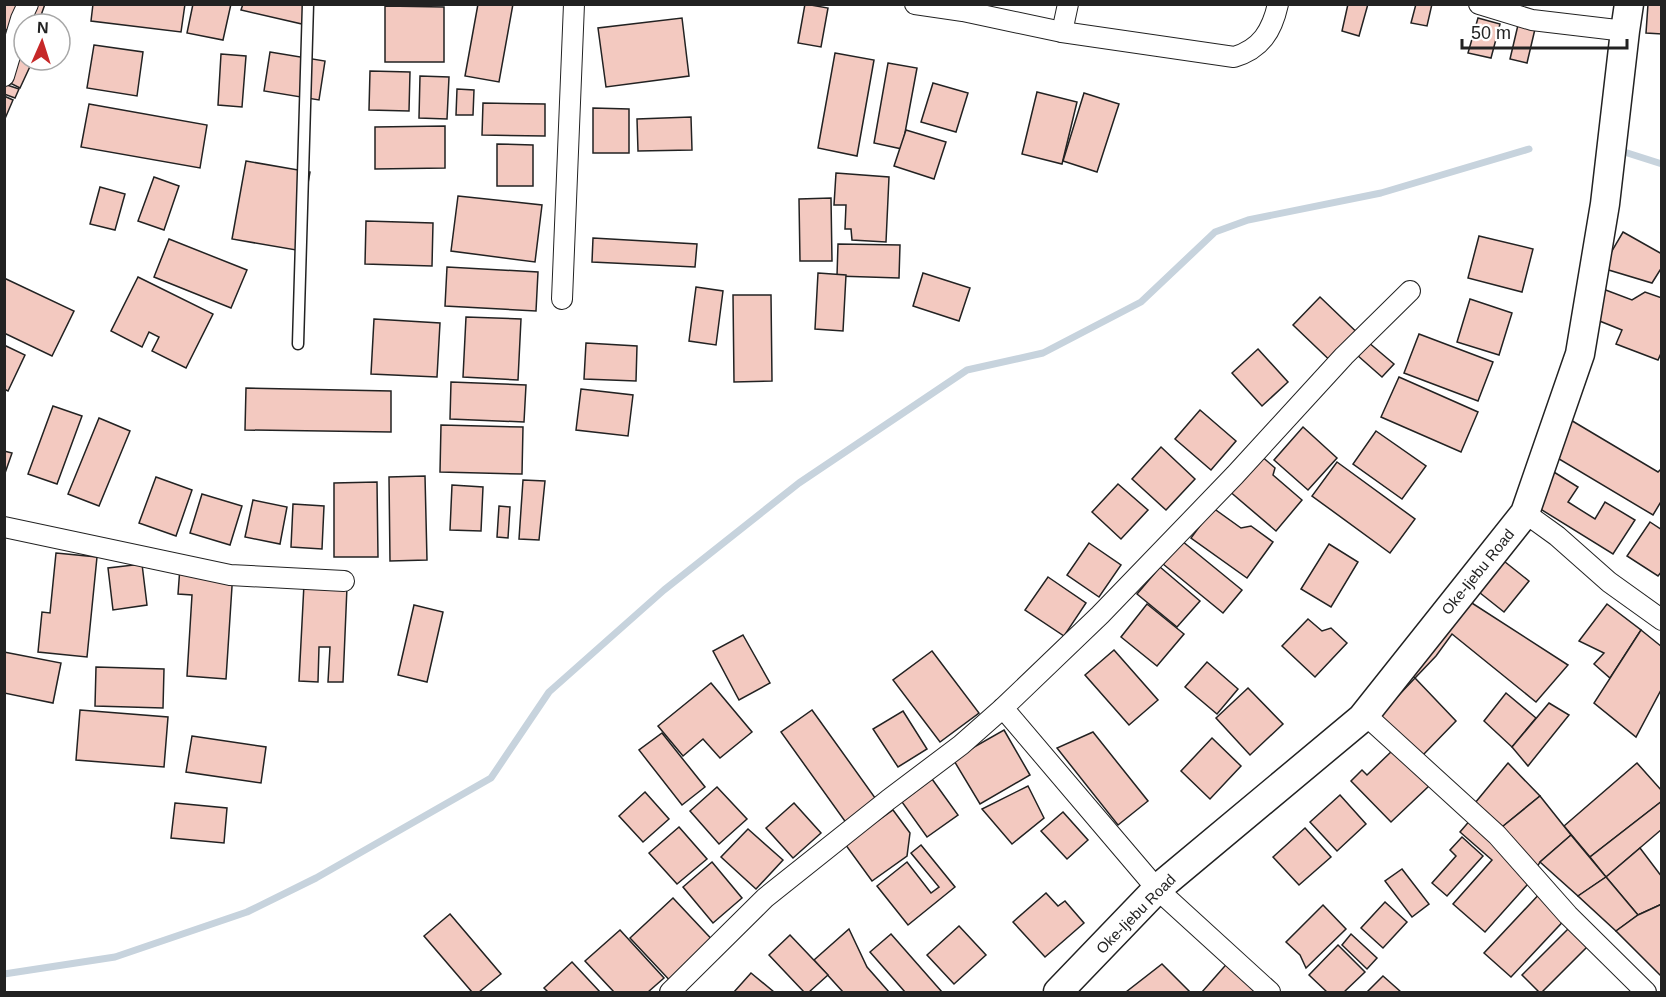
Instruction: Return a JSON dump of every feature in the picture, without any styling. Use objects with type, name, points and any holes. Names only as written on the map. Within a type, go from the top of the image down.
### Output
[{"type":"main road","name":"Oke-Ijebu Road","points":[[1058,993],[1157,889],[1362,718],[1526,513],[1580,354],[1605,204],[1627,18]]},
{"type":"street","points":[[4,76],[21,19],[28,4]]},
{"type":"street","points":[[562,299],[574,4]]},
{"type":"street","points":[[915,4],[1062,32],[1234,57],[1260,44],[1274,22],[1278,4]]},
{"type":"street","points":[[1062,32],[1068,4]]},
{"type":"street","points":[[1479,4],[1532,20],[1627,18]]},
{"type":"street","points":[[670,993],[765,898],[961,745],[1003,708],[1100,615],[1235,475],[1344,356],[1410,291]]},
{"type":"street","points":[[1526,513],[1557,536],[1610,582],[1662,620]]},
{"type":"street","points":[[4,527],[230,575],[344,581]]},
{"type":"street","points":[[1003,708],[1157,889],[1270,993]]},
{"type":"street","points":[[1362,718],[1372,722],[1497,835],[1568,915],[1646,993]]},
{"type":"lane","points":[[298,344],[308,4]]},
{"type":"building","points":[[4,4],[45,4],[42,12],[12,12],[12,31],[4,29]]},
{"type":"building","points":[[93,4],[185,4],[181,32],[91,21]]},
{"type":"building","points":[[193,4],[231,4],[223,40],[187,33]]},
{"type":"building","points":[[243,4],[306,4],[302,24],[241,10]]},
{"type":"building","points":[[478,4],[513,4],[499,82],[465,76]]},
{"type":"building","points":[[805,4],[828,8],[821,47],[798,43]]},
{"type":"building","points":[[1348,4],[1368,4],[1359,36],[1342,31]]},
{"type":"building","points":[[1416,4],[1432,4],[1427,26],[1411,23]]},
{"type":"building","points":[[1648,4],[1662,4],[1662,34],[1646,33]]},
{"type":"building","points":[[385,6],[444,7],[444,62],[385,62]]},
{"type":"building","points":[[682,18],[689,76],[606,87],[598,28]]},
{"type":"building","points":[[1478,18],[1500,24],[1491,58],[1468,53]]},
{"type":"building","points":[[1518,25],[1535,29],[1527,63],[1510,59]]},
{"type":"building","points":[[4,37],[12,41],[12,72],[27,72],[20,88],[4,80]]},
{"type":"building","points":[[94,45],[143,52],[137,96],[87,88]]},
{"type":"building","points":[[270,52],[325,61],[319,100],[264,91]]},
{"type":"building","points":[[835,53],[874,60],[857,156],[818,148]]},
{"type":"building","points":[[221,54],[246,56],[242,107],[218,105]]},
{"type":"building","points":[[888,63],[917,68],[902,149],[874,143]]},
{"type":"building","points":[[370,71],[410,72],[409,111],[369,110]]},
{"type":"building","points":[[420,76],[449,77],[447,119],[419,118]]},
{"type":"building","points":[[933,83],[968,93],[956,132],[921,122]]},
{"type":"building","points":[[4,84],[19,89],[15,98],[4,94]]},
{"type":"building","points":[[457,89],[474,90],[473,115],[456,115]]},
{"type":"building","points":[[1037,92],[1077,102],[1062,164],[1022,154]]},
{"type":"building","points":[[1084,93],[1119,104],[1097,172],[1063,161]]},
{"type":"building","points":[[4,96],[13,100],[4,121]]},
{"type":"building","points":[[483,103],[545,104],[545,136],[482,135]]},
{"type":"building","points":[[89,104],[207,125],[200,168],[81,147]]},
{"type":"building","points":[[593,108],[629,109],[629,153],[593,153]]},
{"type":"building","points":[[691,117],[692,150],[638,151],[637,119]]},
{"type":"building","points":[[445,126],[445,168],[375,169],[375,127]]},
{"type":"building","points":[[906,130],[946,142],[934,179],[894,166]]},
{"type":"building","points":[[497,144],[533,145],[533,186],[497,186]]},
{"type":"building","points":[[246,161],[310,172],[296,250],[232,239]]},
{"type":"building","points":[[836,173],[889,177],[886,242],[852,240],[851,229],[845,229],[846,205],[834,205]]},
{"type":"building","points":[[154,177],[179,186],[164,230],[138,221]]},
{"type":"building","points":[[100,187],[125,194],[115,230],[90,224]]},
{"type":"building","points":[[458,196],[542,205],[535,262],[451,251]]},
{"type":"building","points":[[831,198],[832,261],[800,261],[799,199]]},
{"type":"building","points":[[366,221],[433,223],[432,266],[365,264]]},
{"type":"building","points":[[1623,232],[1662,254],[1662,267],[1652,283],[1602,268]]},
{"type":"building","points":[[1479,236],[1533,249],[1522,292],[1468,278]]},
{"type":"building","points":[[593,238],[697,244],[695,267],[592,262]]},
{"type":"building","points":[[169,239],[247,270],[231,308],[154,277]]},
{"type":"building","points":[[838,244],[900,245],[899,278],[837,276]]},
{"type":"building","points":[[447,267],[538,272],[536,311],[445,306]]},
{"type":"building","points":[[818,273],[846,275],[843,331],[815,329]]},
{"type":"building","points":[[923,273],[970,288],[959,321],[913,306]]},
{"type":"building","points":[[138,277],[213,314],[186,368],[152,351],[159,337],[149,332],[142,347],[111,331]]},
{"type":"building","points":[[4,278],[74,311],[52,356],[4,333]]},
{"type":"building","points":[[696,287],[723,291],[716,345],[689,341]]},
{"type":"building","points":[[1603,289],[1632,300],[1645,292],[1662,298],[1662,351],[1658,360],[1616,344],[1622,330],[1592,318]]},
{"type":"building","points":[[733,295],[771,295],[772,381],[734,382]]},
{"type":"building","points":[[1320,297],[1367,342],[1340,370],[1293,325]]},
{"type":"building","points":[[1470,299],[1512,313],[1499,355],[1457,342]]},
{"type":"building","points":[[466,317],[521,319],[518,380],[463,377]]},
{"type":"building","points":[[374,319],[440,323],[437,377],[371,374]]},
{"type":"building","points":[[1419,334],[1493,362],[1478,401],[1404,373]]},
{"type":"building","points":[[1368,342],[1394,364],[1382,377],[1357,355]]},
{"type":"building","points":[[586,343],[637,346],[636,381],[584,379]]},
{"type":"building","points":[[4,345],[25,355],[8,391],[4,389]]},
{"type":"building","points":[[1258,349],[1288,382],[1262,406],[1232,373]]},
{"type":"building","points":[[1399,377],[1478,412],[1461,452],[1381,417]]},
{"type":"building","points":[[451,382],[526,385],[524,422],[450,419]]},
{"type":"building","points":[[246,388],[391,391],[391,432],[245,430]]},
{"type":"building","points":[[581,389],[633,395],[628,436],[576,430]]},
{"type":"building","points":[[53,406],[82,416],[57,484],[28,474]]},
{"type":"building","points":[[1200,410],[1236,441],[1211,470],[1175,439]]},
{"type":"building","points":[[1564,416],[1658,472],[1662,468],[1662,500],[1653,515],[1544,450]]},
{"type":"building","points":[[99,418],[130,431],[99,506],[68,494]]},
{"type":"building","points":[[441,425],[523,427],[522,474],[440,472]]},
{"type":"building","points":[[1303,427],[1337,458],[1308,490],[1274,460]]},
{"type":"building","points":[[1376,431],[1426,466],[1402,499],[1353,464]]},
{"type":"building","points":[[1161,447],[1195,479],[1166,510],[1132,479]]},
{"type":"building","points":[[4,451],[12,453],[4,476]]},
{"type":"building","points":[[1259,454],[1275,468],[1273,475],[1302,500],[1276,531],[1228,490]]},
{"type":"building","points":[[1337,462],[1415,519],[1390,553],[1312,496]]},
{"type":"building","points":[[1541,464],[1578,487],[1568,502],[1595,519],[1605,502],[1635,520],[1613,554],[1521,497]]},
{"type":"building","points":[[425,476],[427,560],[390,561],[389,477]]},
{"type":"building","points":[[156,477],[192,490],[176,536],[139,523]]},
{"type":"building","points":[[523,480],[545,481],[539,540],[519,539]]},
{"type":"building","points":[[377,482],[378,557],[334,557],[334,483]]},
{"type":"building","points":[[1118,484],[1148,510],[1121,539],[1092,512]]},
{"type":"building","points":[[452,485],[483,487],[481,531],[450,530]]},
{"type":"building","points":[[202,494],[242,506],[230,545],[190,533]]},
{"type":"building","points":[[253,500],[287,507],[280,544],[245,537]]},
{"type":"building","points":[[293,504],[324,506],[322,549],[291,547]]},
{"type":"building","points":[[499,506],[510,507],[508,538],[497,537]]},
{"type":"building","points":[[1213,508],[1241,528],[1251,526],[1273,542],[1247,578],[1191,538]]},
{"type":"building","points":[[1650,522],[1662,530],[1662,571],[1658,576],[1627,556]]},
{"type":"building","points":[[1182,541],[1242,590],[1223,613],[1163,564]]},
{"type":"building","points":[[1089,543],[1121,565],[1099,597],[1067,575]]},
{"type":"building","points":[[1329,544],[1358,562],[1331,607],[1301,589]]},
{"type":"building","points":[[1490,550],[1529,581],[1504,612],[1465,581]]},
{"type":"building","points":[[56,553],[97,557],[87,657],[38,652],[42,612],[50,613]]},
{"type":"building","points":[[142,564],[147,605],[113,610],[108,568]]},
{"type":"building","points":[[180,567],[233,571],[226,679],[187,676],[192,595],[178,594]]},
{"type":"building","points":[[1160,567],[1200,601],[1177,627],[1137,594]]},
{"type":"building","points":[[1048,577],[1086,603],[1064,636],[1025,610]]},
{"type":"building","points":[[304,584],[347,587],[343,682],[328,682],[330,647],[319,647],[318,682],[299,681]]},
{"type":"building","points":[[1461,596],[1568,665],[1536,702],[1452,634],[1436,656],[1415,678],[1406,672]]},
{"type":"building","points":[[1147,604],[1184,634],[1157,666],[1121,637]]},
{"type":"building","points":[[1607,604],[1641,630],[1610,678],[1594,664],[1604,653],[1579,641]]},
{"type":"building","points":[[414,605],[443,612],[427,682],[398,675]]},
{"type":"building","points":[[1308,619],[1322,631],[1331,628],[1347,643],[1315,677],[1282,646]]},
{"type":"building","points":[[1641,630],[1662,647],[1662,688],[1636,737],[1594,703]]},
{"type":"building","points":[[743,635],[770,683],[739,700],[713,651]]},
{"type":"building","points":[[1114,650],[1158,700],[1129,725],[1085,675]]},
{"type":"building","points":[[932,651],[979,713],[940,742],[893,680]]},
{"type":"building","points":[[4,652],[61,663],[53,703],[4,693]]},
{"type":"building","points":[[1207,662],[1238,689],[1217,714],[1185,687]]},
{"type":"building","points":[[96,667],[164,669],[163,708],[95,706]]},
{"type":"building","points":[[1415,678],[1456,721],[1423,755],[1379,716]]},
{"type":"building","points":[[711,683],[752,732],[720,758],[703,739],[683,756],[658,726]]},
{"type":"building","points":[[1248,688],[1283,724],[1250,755],[1216,718]]},
{"type":"building","points":[[1506,693],[1536,718],[1512,747],[1484,721]]},
{"type":"building","points":[[1549,703],[1569,715],[1528,766],[1512,747]]},
{"type":"building","points":[[80,710],[168,717],[164,767],[76,760]]},
{"type":"building","points":[[812,710],[878,802],[847,824],[781,732]]},
{"type":"building","points":[[903,711],[927,749],[898,767],[873,729]]},
{"type":"building","points":[[1004,730],[1030,775],[980,804],[953,759]]},
{"type":"building","points":[[1093,732],[1148,801],[1118,825],[1057,748]]},
{"type":"building","points":[[662,733],[705,787],[682,805],[639,750]]},
{"type":"building","points":[[192,736],[266,747],[261,783],[186,772]]},
{"type":"building","points":[[1212,738],[1241,766],[1210,799],[1181,771]]},
{"type":"building","points":[[1394,749],[1429,786],[1391,822],[1351,781],[1362,770],[1367,775]]},
{"type":"building","points":[[1508,763],[1540,796],[1502,827],[1475,803]]},
{"type":"building","points":[[1637,763],[1662,791],[1662,801],[1590,857],[1564,826]]},
{"type":"building","points":[[932,779],[958,815],[927,837],[902,802]]},
{"type":"building","points":[[1028,786],[1044,818],[1012,844],[982,809]]},
{"type":"building","points":[[717,787],[747,819],[719,844],[690,811]]},
{"type":"building","points":[[645,792],[669,819],[643,842],[619,816]]},
{"type":"building","points":[[1340,795],[1366,824],[1337,851],[1310,822]]},
{"type":"building","points":[[1540,796],[1571,835],[1540,862],[1536,869],[1502,827]]},
{"type":"building","points":[[1662,801],[1662,829],[1606,877],[1590,857]]},
{"type":"building","points":[[175,803],[227,808],[224,843],[171,838]]},
{"type":"building","points":[[794,803],[821,833],[793,858],[766,828]]},
{"type":"building","points":[[893,810],[910,833],[907,856],[872,881],[845,844]]},
{"type":"building","points":[[1063,812],[1088,840],[1067,859],[1041,831]]},
{"type":"building","points":[[1472,818],[1536,875],[1485,932],[1453,904],[1492,860],[1460,832]]},
{"type":"building","points":[[679,827],[707,859],[677,884],[649,853]]},
{"type":"building","points":[[1305,828],[1331,857],[1299,885],[1273,857]]},
{"type":"building","points":[[748,829],[783,860],[756,889],[721,857]]},
{"type":"building","points":[[1571,835],[1606,877],[1578,896],[1540,862]]},
{"type":"building","points":[[1462,837],[1483,856],[1447,896],[1432,883],[1456,856],[1450,850]]},
{"type":"building","points":[[921,845],[955,887],[908,925],[877,886],[907,862],[931,893],[939,887],[911,853]]},
{"type":"building","points":[[1640,848],[1662,877],[1662,904],[1638,915],[1606,877]]},
{"type":"building","points":[[712,862],[742,898],[713,923],[683,887]]},
{"type":"building","points":[[1402,869],[1429,904],[1412,917],[1385,881]]},
{"type":"building","points":[[1606,877],[1638,915],[1616,931],[1578,896]]},
{"type":"building","points":[[1544,889],[1571,913],[1511,977],[1484,953]]},
{"type":"building","points":[[1046,893],[1058,906],[1065,901],[1084,923],[1045,957],[1013,922]]},
{"type":"building","points":[[673,898],[719,947],[676,987],[630,938]]},
{"type":"building","points":[[1385,902],[1407,922],[1383,948],[1361,928]]},
{"type":"building","points":[[1662,904],[1662,977],[1616,931],[1638,915]]},
{"type":"building","points":[[1323,905],[1346,929],[1306,968],[1300,955],[1286,942]]},
{"type":"building","points":[[450,914],[501,974],[479,992],[472,992],[424,936]]},
{"type":"building","points":[[1573,924],[1592,942],[1542,992],[1539,992],[1522,975]]},
{"type":"building","points":[[959,926],[986,955],[954,984],[927,955]]},
{"type":"building","points":[[849,929],[867,967],[889,992],[843,992],[814,960]]},
{"type":"building","points":[[620,930],[664,978],[648,992],[614,992],[585,961]]},
{"type":"building","points":[[891,934],[942,992],[905,992],[870,952]]},
{"type":"building","points":[[1351,934],[1377,958],[1367,969],[1342,945]]},
{"type":"building","points":[[790,935],[828,975],[809,992],[804,992],[769,955]]},
{"type":"building","points":[[1338,945],[1365,972],[1344,992],[1327,992],[1309,975]]},
{"type":"building","points":[[1231,959],[1263,992],[1202,992]]},
{"type":"building","points":[[572,962],[600,992],[548,992],[544,988]]},
{"type":"building","points":[[1162,964],[1190,992],[1126,992]]},
{"type":"building","points":[[751,973],[774,992],[734,992]]},
{"type":"building","points":[[1383,976],[1401,992],[1367,992]]},
{"type":"waterway","points":[[4,974],[115,957],[247,912],[316,878],[491,778],[549,692],[664,590],[799,483],[967,370],[1043,353],[1141,302],[1215,232],[1248,220],[1381,193],[1529,149]]},
{"type":"waterway","points":[[1618,150],[1662,164]]}]
